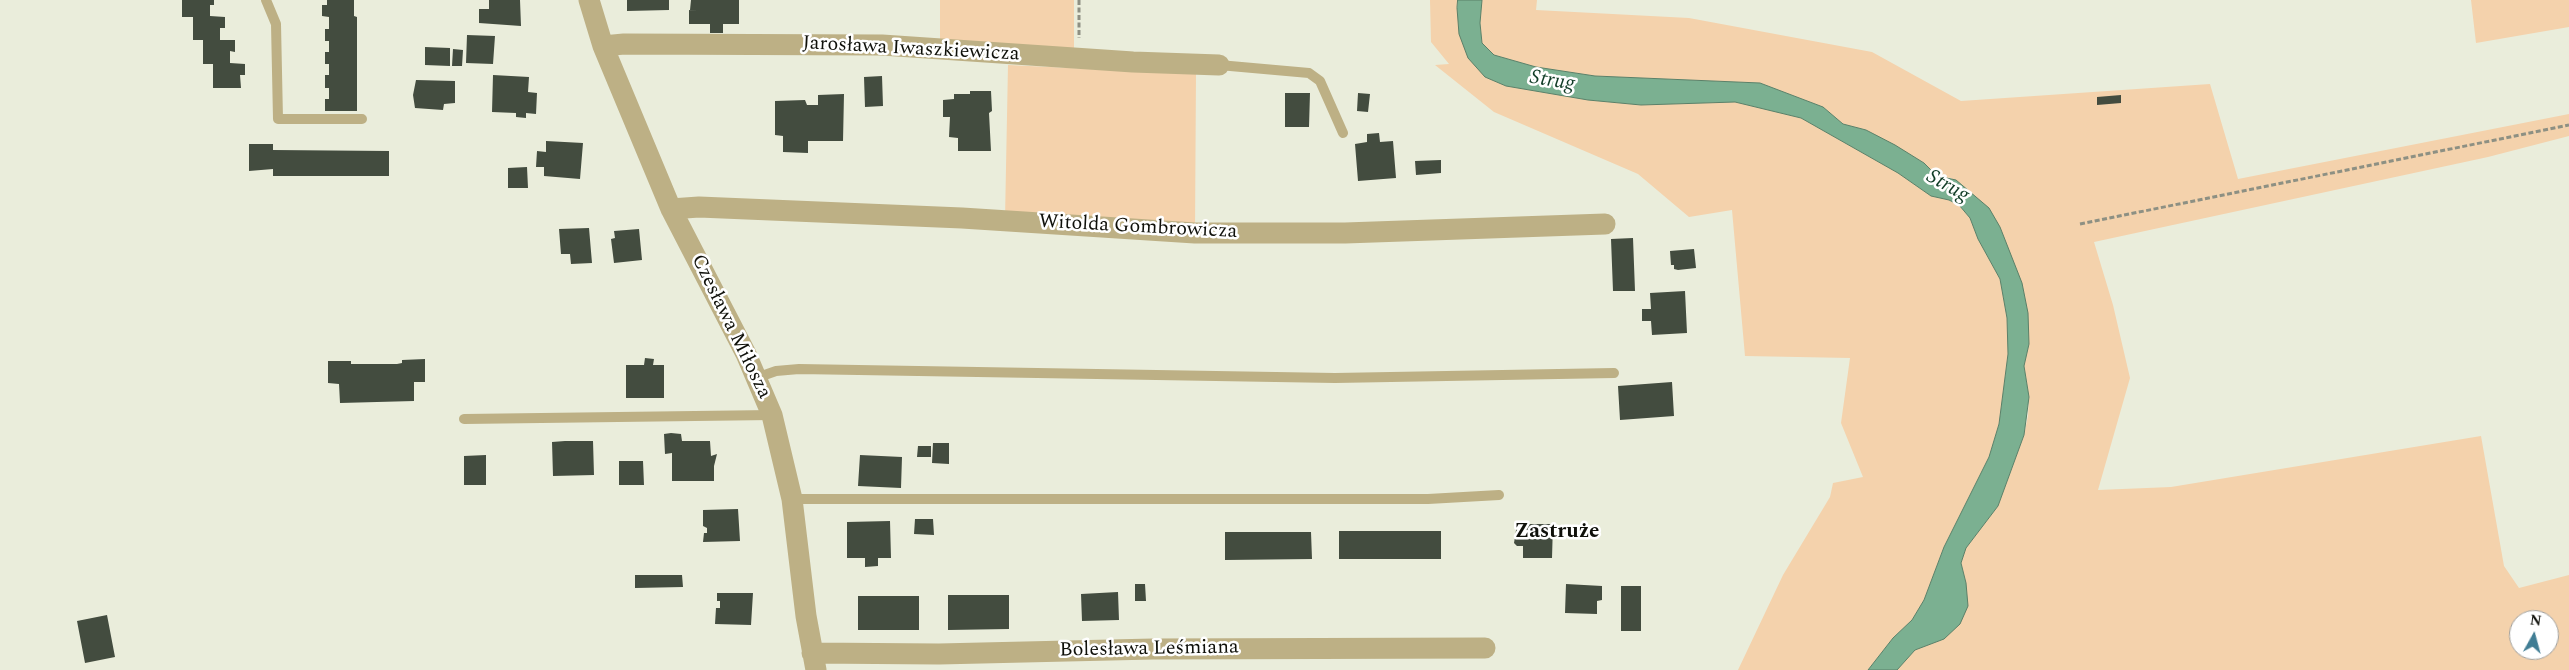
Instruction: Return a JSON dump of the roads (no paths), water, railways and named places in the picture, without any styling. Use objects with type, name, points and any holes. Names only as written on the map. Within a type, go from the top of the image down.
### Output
[{"type":"street","name":"Czesława Miłosza","points":[[589,0],[603,46],[671,209],[756,378],[772,415],[792,499],[798,559],[814,662]]},
{"type":"street","name":"Jarosława Iwaszkiewicza","points":[[603,46],[624,44],[882,45],[1219,65]]},
{"type":"street","name":"Witolda Gombrowicza","points":[[671,209],[699,207],[962,218],[1195,233],[1345,233],[1605,224]]},
{"type":"street","name":"Bolesława Leśmiana","points":[[814,662],[939,654],[1153,650],[1485,648]]},
{"type":"lane","points":[[266,0],[276,24],[278,119],[362,118]]},
{"type":"lane","points":[[1219,65],[1310,73],[1320,82],[1343,133]]},
{"type":"lane","points":[[756,378],[776,371],[799,369],[1335,378],[1614,373]]},
{"type":"lane","points":[[464,419],[772,415]]},
{"type":"lane","points":[[792,499],[1428,499],[1500,495]]},
{"type":"water","name":"Strug","points":[[1458,0],[1482,0],[1480,23],[1482,43],[1494,55],[1536,67],[1595,76],[1760,83],[1823,107],[1843,124],[1866,130],[1895,145],[1924,163],[1937,176],[1956,180],[1989,208],[2000,227],[2022,283],[2028,313],[2029,344],[2024,366],[2029,397],[2024,435],[1998,506],[1966,548],[1961,563],[1966,583],[1968,606],[1960,624],[1944,639],[1915,650],[1897,670],[1868,670],[1893,638],[1912,620],[1924,600],[1944,547],[1989,457],[1999,424],[2008,354],[2007,318],[2000,279],[1978,239],[1970,218],[1959,205],[1949,200],[1931,196],[1898,173],[1801,118],[1735,102],[1641,105],[1588,100],[1506,86],[1485,77],[1468,58],[1459,34]]},
{"type":"district","name":"Zastruże","points":[[1557,533]]}]
